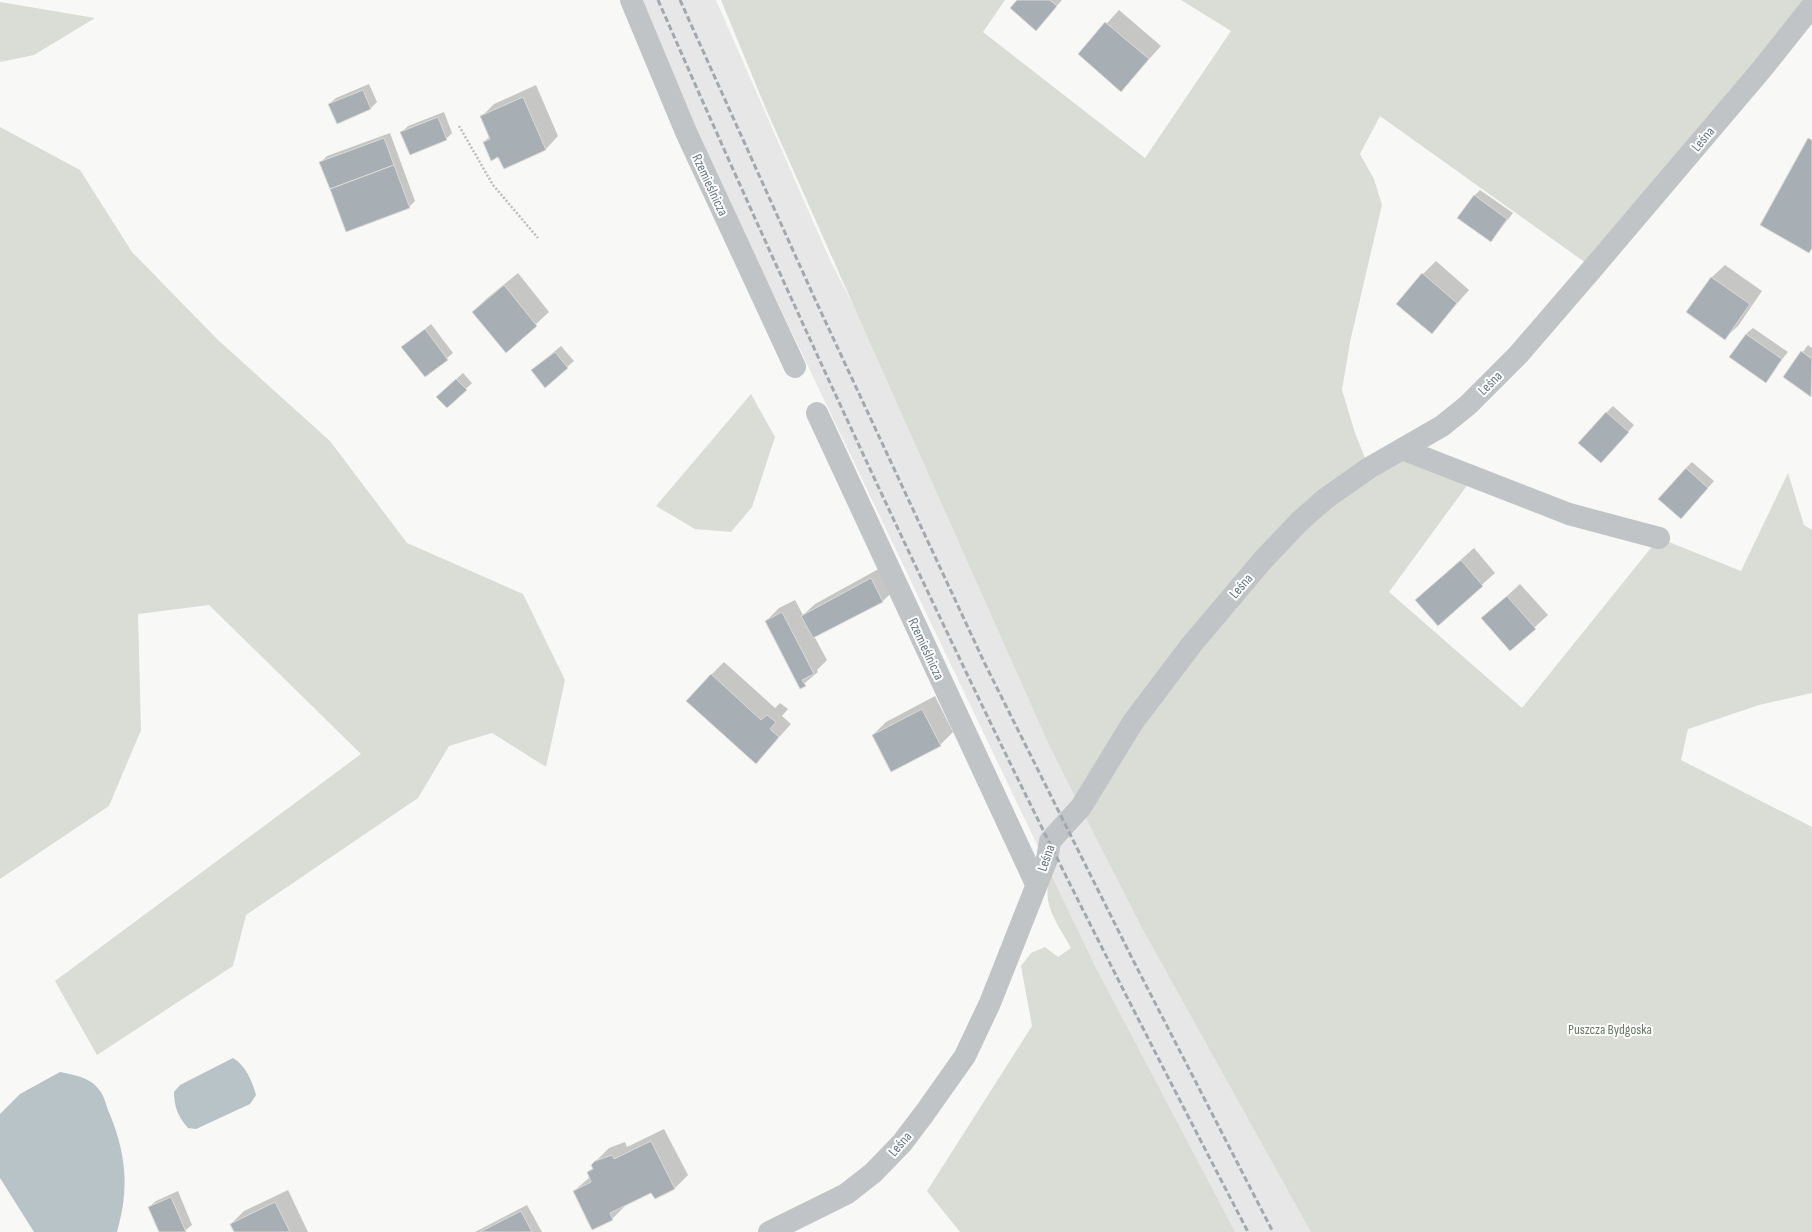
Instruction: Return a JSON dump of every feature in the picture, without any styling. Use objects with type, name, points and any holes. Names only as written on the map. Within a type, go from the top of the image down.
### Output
[{"type":"street","name":"Rzemieślnicza","points":[[631,0],[686,132],[796,368]]},
{"type":"street","name":"Leśna","points":[[769,1232],[846,1194],[873,1173],[902,1143],[924,1114],[966,1056],[990,1003],[1047,859],[1050,842],[1081,807],[1133,722],[1192,644],[1233,595],[1300,521],[1325,499],[1369,468],[1442,426],[1468,406],[1518,355],[1752,81],[1812,6]]},
{"type":"street","name":"Rzemieślnicza","points":[[816,413],[1036,884]]},
{"type":"street","points":[[1402,449],[1569,514],[1659,538]]},
{"type":"path","points":[[459,126],[493,185],[538,238]]},
{"type":"shaded area","points":[[637,0],[716,0],[830,260],[989,570],[1375,1232],[1177,1232],[1097,970],[662,61]]},
{"type":"shaded area","points":[[233,1058],[242,1065],[248,1074],[256,1095],[250,1104],[196,1129],[188,1128],[177,1111],[174,1092],[180,1085]]},
{"type":"shaded area","points":[[60,1072],[82,1077],[96,1086],[104,1098],[114,1125],[122,1155],[125,1185],[124,1200],[117,1232],[34,1232],[0,1178],[0,1114],[20,1094]]},
{"type":"green space","name":"Puszcza Bydgoska","points":[[721,0],[1005,0],[983,32],[1145,158],[1231,31],[1181,0],[1812,0],[1593,268],[1380,116],[1360,154],[1374,179],[1382,205],[1350,342],[1342,390],[1355,433],[1369,468],[1402,449],[1474,476],[1389,592],[1522,708],[1659,538],[1741,571],[1788,473],[1804,525],[1812,530],[1812,693],[1759,705],[1688,729],[1681,760],[1812,827],[1812,1232],[1311,1232],[1141,926],[1051,749],[766,109]]},
{"type":"green space","points":[[0,2],[95,18],[34,55],[0,62]]},
{"type":"green space","points":[[0,127],[80,170],[132,252],[218,340],[330,441],[407,543],[523,594],[565,680],[546,767],[492,733],[449,746],[418,798],[246,915],[233,966],[97,1055],[55,981],[361,754],[209,605],[138,614],[141,730],[109,806],[0,879]]},
{"type":"green space","points":[[751,394],[775,437],[752,507],[731,532],[695,529],[656,506]]},
{"type":"green space","points":[[1051,874],[1097,970],[1235,1232],[960,1232],[927,1191],[1032,1026],[1021,966],[1031,953],[1045,947],[1058,957],[1071,948],[1056,921],[1049,904],[1048,885]]},
{"type":"building","points":[[1017,0],[1050,0],[1057,6],[1036,31],[1010,8]]},
{"type":"building","points":[[1105,22],[1149,59],[1121,92],[1078,54]]},
{"type":"building","points":[[363,90],[371,109],[337,124],[328,104]]},
{"type":"building","points":[[523,97],[546,150],[504,169],[498,157],[491,161],[483,142],[490,139],[480,116]]},
{"type":"building","points":[[438,117],[447,140],[410,155],[400,132]]},
{"type":"building","points":[[384,138],[394,165],[330,189],[319,162]]},
{"type":"building","points":[[1808,138],[1812,140],[1812,248],[1809,253],[1760,225]]},
{"type":"building","points":[[394,165],[410,208],[346,232],[330,189]]},
{"type":"building","points":[[1474,195],[1507,219],[1491,242],[1457,218]]},
{"type":"building","points":[[1422,273],[1457,303],[1432,334],[1396,304]]},
{"type":"building","points":[[1711,277],[1750,304],[1725,340],[1686,312]]},
{"type":"building","points":[[504,285],[537,326],[506,353],[472,312]]},
{"type":"building","points":[[425,329],[448,360],[425,377],[401,347]]},
{"type":"building","points":[[1746,334],[1782,359],[1766,383],[1729,357]]},
{"type":"building","points":[[1801,351],[1812,359],[1811,397],[1783,377]]},
{"type":"building","points":[[555,352],[568,368],[545,388],[531,370]]},
{"type":"building","points":[[456,379],[467,390],[447,408],[436,397]]},
{"type":"building","points":[[1606,412],[1629,432],[1601,463],[1578,443]]},
{"type":"building","points":[[1686,468],[1708,488],[1681,519],[1658,499]]},
{"type":"building","points":[[1461,560],[1483,586],[1438,626],[1415,600]]},
{"type":"building","points":[[871,578],[883,602],[813,638],[801,616]]},
{"type":"building","points":[[1507,596],[1536,629],[1510,651],[1481,618]]},
{"type":"building","points":[[782,612],[814,674],[802,680],[806,686],[800,689],[765,621]]},
{"type":"building","points":[[711,674],[761,720],[767,715],[776,722],[770,729],[779,737],[756,764],[686,701]]},
{"type":"building","points":[[922,709],[941,746],[891,772],[872,735]]},
{"type":"building","points":[[651,1141],[675,1189],[655,1199],[651,1193],[610,1213],[613,1220],[592,1230],[573,1191],[591,1182],[587,1172],[593,1169],[591,1165],[595,1161],[612,1155],[614,1159]]},
{"type":"building","points":[[171,1197],[186,1232],[159,1232],[148,1207]]},
{"type":"building","points":[[275,1202],[290,1232],[234,1232],[230,1224]]},
{"type":"building","points":[[521,1211],[532,1232],[480,1232]]},
{"type":"railway","points":[[658,0],[810,338],[967,674],[1105,954],[1248,1232]]},
{"type":"railway","points":[[680,0],[814,297],[985,664],[1134,962],[1273,1232]]}]
